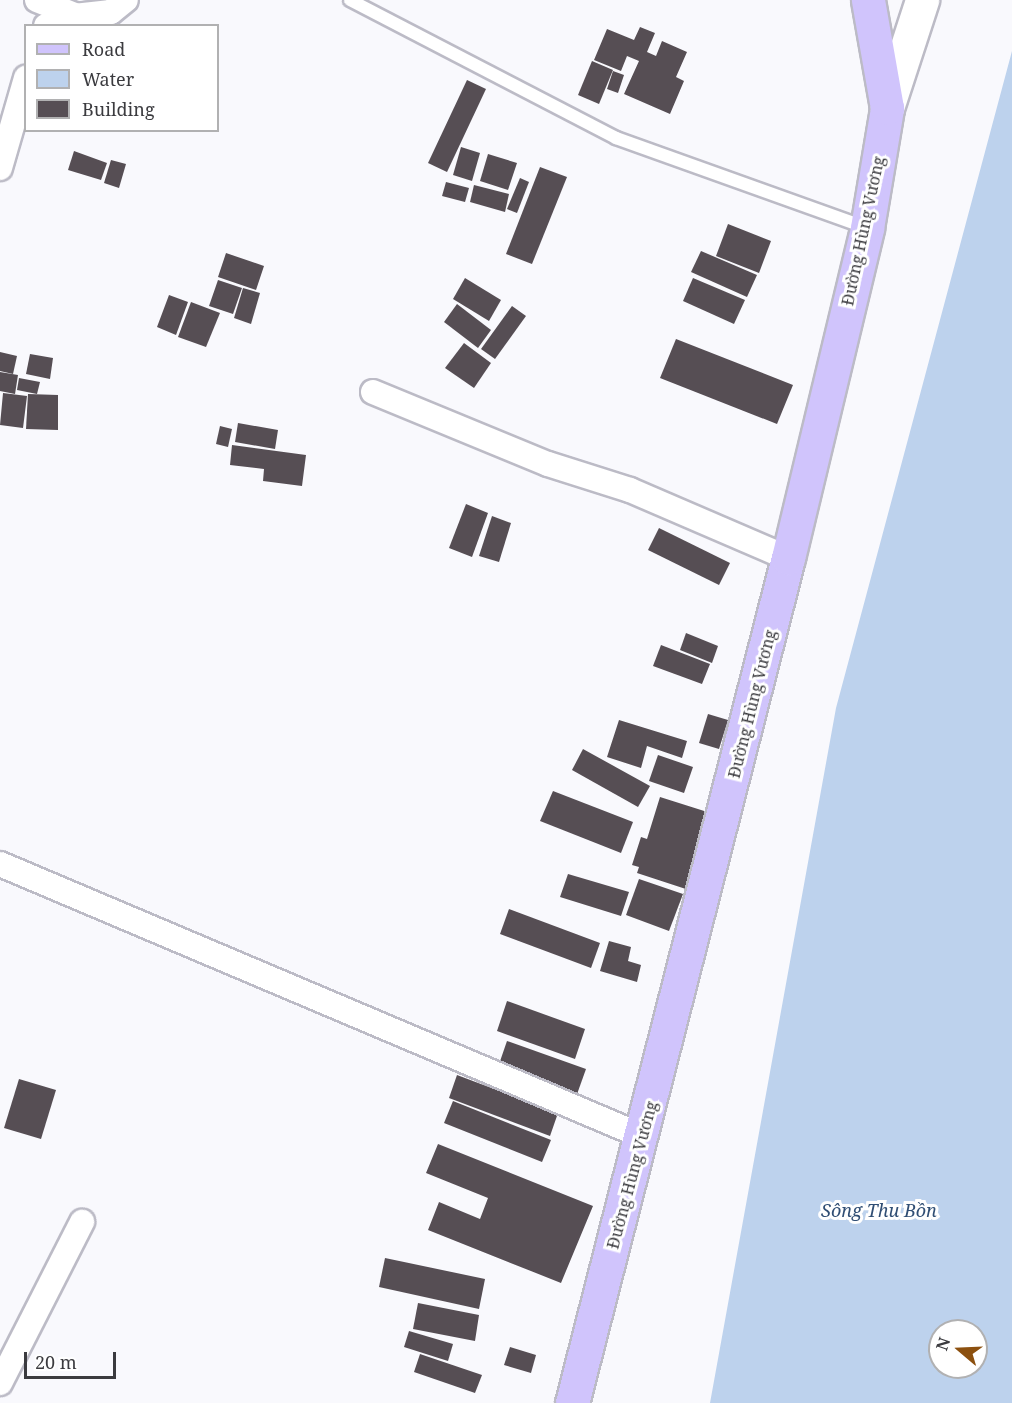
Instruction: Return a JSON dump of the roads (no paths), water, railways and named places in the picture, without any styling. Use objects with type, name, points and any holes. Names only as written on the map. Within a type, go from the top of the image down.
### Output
[{"type":"main road","name":"Đường Hùng Vương","points":[[572,1403],[789,558],[867,228],[887,108],[868,0]]},
{"type":"street","points":[[37,0],[77,16]]},
{"type":"street","points":[[52,24],[77,16],[111,12],[126,0]]},
{"type":"street","points":[[887,108],[922,0]]},
{"type":"street","points":[[0,168],[24,85]]},
{"type":"street","points":[[373,392],[548,464],[630,490],[789,558]]},
{"type":"street","points":[[0,864],[642,1136]]},
{"type":"street","points":[[0,1383],[82,1222]]},
{"type":"lane","points":[[350,0],[616,138],[867,228]]},
{"type":"water","name":"Sông Thu Bồn","points":[[1012,51],[1012,1403],[710,1403],[836,708]]}]
